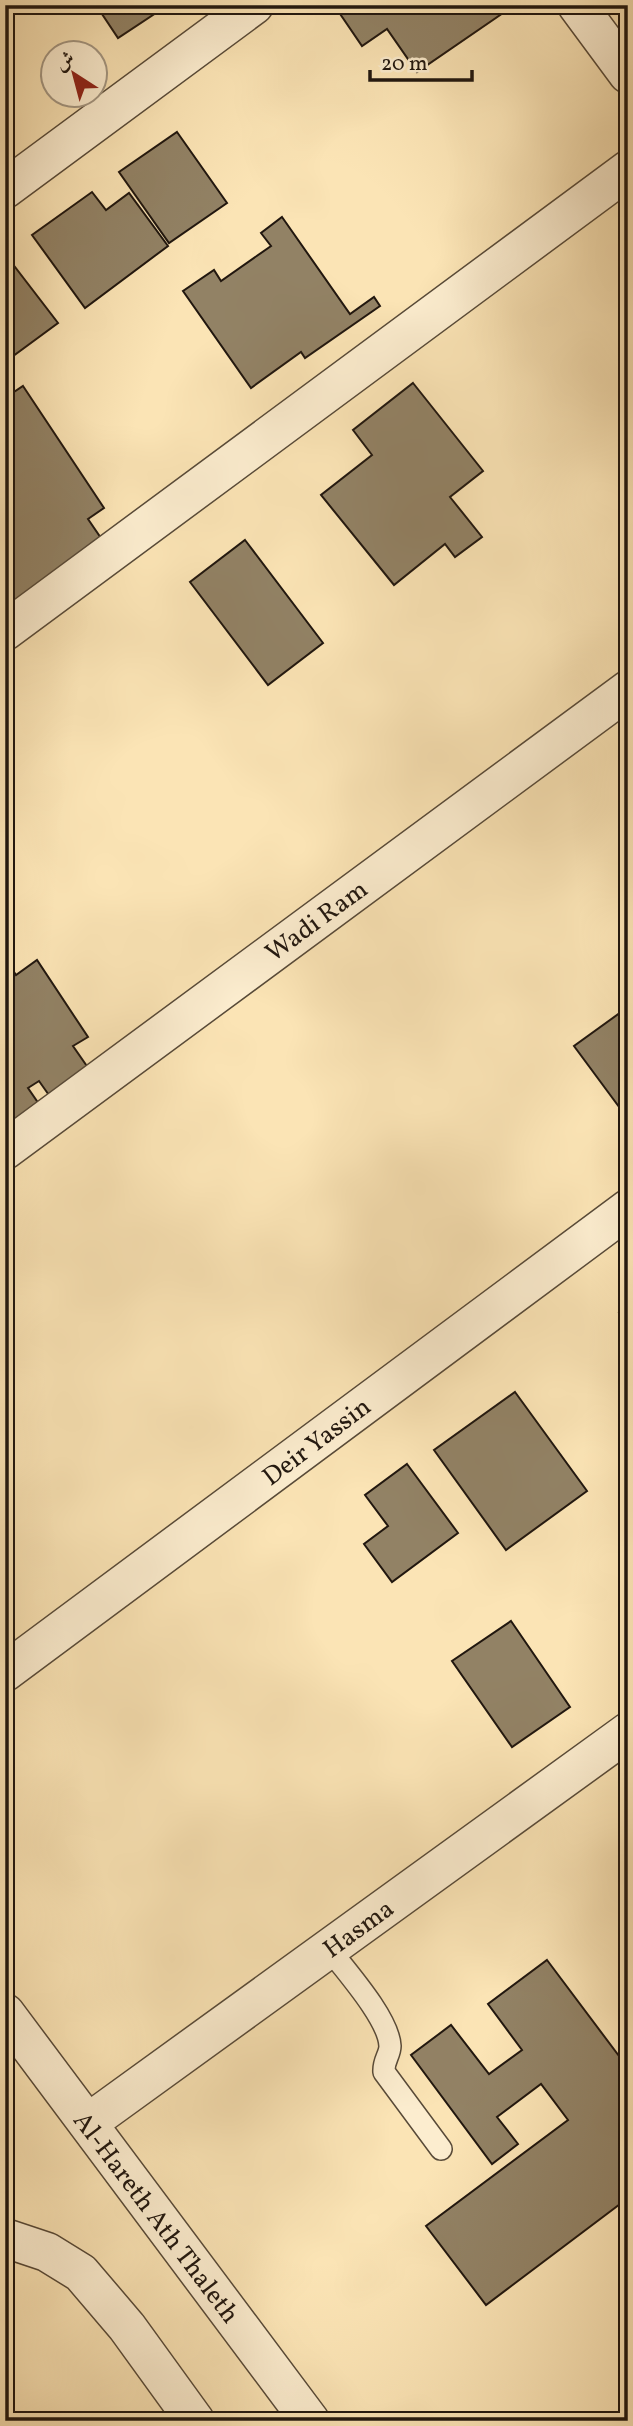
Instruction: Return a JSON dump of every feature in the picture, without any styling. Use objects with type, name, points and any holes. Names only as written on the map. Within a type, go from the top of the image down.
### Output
[{"type":"street","points":[[5,189],[254,5]]},
{"type":"street","points":[[577,5],[628,75]]},
{"type":"street","points":[[5,631],[628,170]]},
{"type":"street","name":"Wadi Ram","points":[[5,1150],[628,690]]},
{"type":"street","name":"Deir Yassin","points":[[5,1672],[628,1209]]},
{"type":"street","name":"Hasma","points":[[88,2123],[628,1732]]},
{"type":"street","name":"Al-Hareth Ath Thaleth","points":[[5,2013],[310,2421]]},
{"type":"street","points":[[5,2238],[47,2252],[81,2273],[127,2327],[195,2421]]},
{"type":"lane","points":[[329,1948],[377,2013],[387,2033],[390,2045],[383,2066],[384,2072],[441,2149]]},
{"type":"building","points":[[96,5],[168,5],[118,38]]},
{"type":"building","points":[[334,5],[497,5],[503,13],[417,72],[387,29],[362,46]]},
{"type":"building","points":[[177,132],[227,203],[169,243],[119,172]]},
{"type":"building","points":[[92,192],[106,210],[129,193],[168,246],[85,308],[32,235]]},
{"type":"building","points":[[282,217],[350,314],[374,297],[380,306],[305,358],[301,352],[251,388],[183,291],[214,270],[221,281],[271,246],[261,233]]},
{"type":"building","points":[[5,254],[58,323],[5,362]]},
{"type":"building","points":[[413,383],[483,471],[450,497],[482,537],[455,557],[445,544],[394,585],[321,495],[372,455],[353,430]]},
{"type":"building","points":[[23,386],[104,508],[88,519],[105,544],[5,610],[5,398]]},
{"type":"building","points":[[245,540],[323,643],[268,685],[190,582]]},
{"type":"building","points":[[5,958],[16,975],[37,960],[88,1037],[73,1046],[91,1072],[51,1098],[39,1081],[28,1088],[41,1107],[5,1130]]},
{"type":"building","points":[[628,1007],[628,1119],[574,1046]]},
{"type":"building","points":[[628,1306],[628,1326],[619,1313]]},
{"type":"building","points":[[515,1392],[587,1491],[506,1550],[434,1450]]},
{"type":"building","points":[[407,1464],[458,1533],[392,1582],[364,1544],[388,1526],[365,1495]]},
{"type":"building","points":[[511,1621],[570,1707],[512,1747],[452,1661]]},
{"type":"building","points":[[547,1960],[628,2068],[628,2198],[486,2305],[426,2226],[568,2120],[541,2084],[497,2117],[518,2144],[492,2164],[411,2055],[451,2025],[489,2074],[522,2050],[488,2004]]}]
